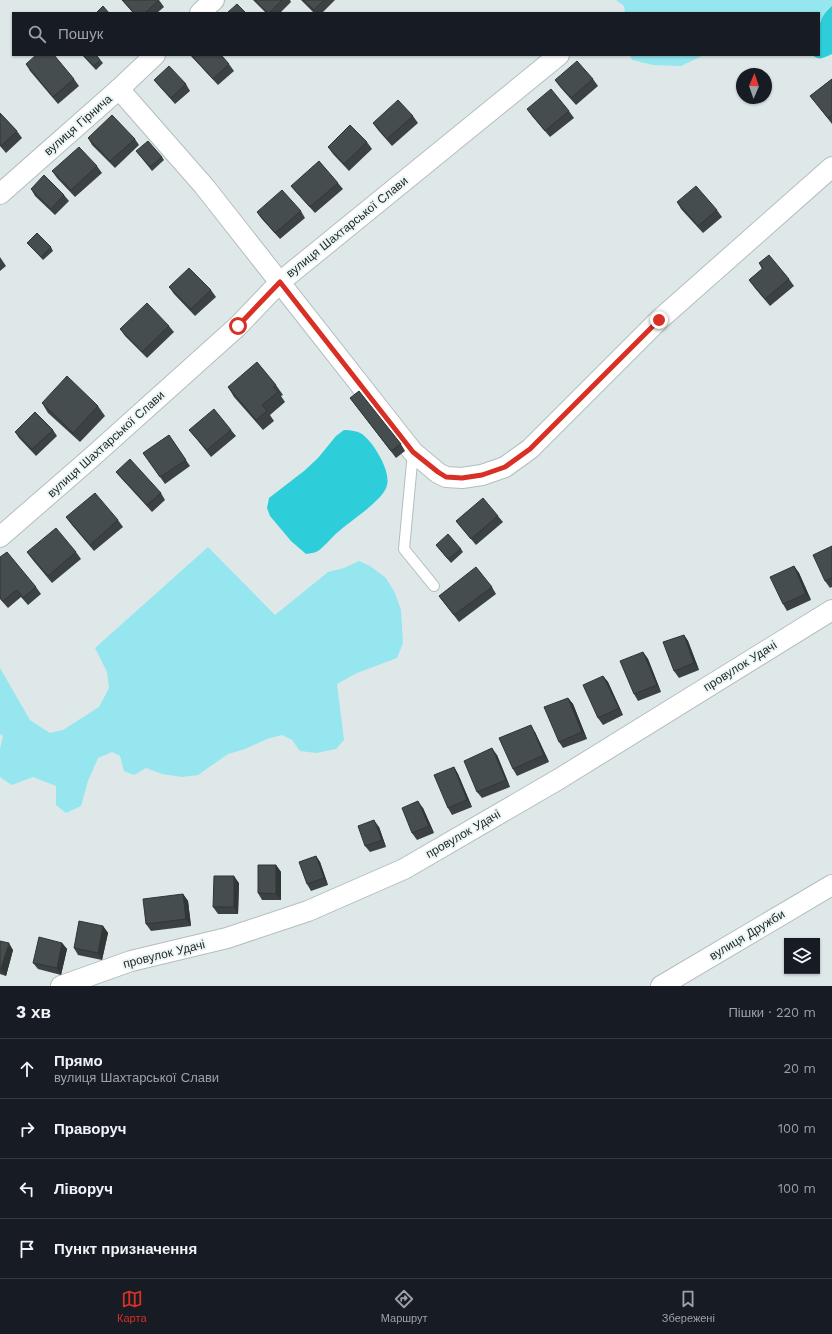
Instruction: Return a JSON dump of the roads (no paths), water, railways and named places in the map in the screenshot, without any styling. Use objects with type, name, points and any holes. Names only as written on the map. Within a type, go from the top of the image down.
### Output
[{"type":"street","points":[[201,12],[214,0]]},
{"type":"street","name":"вулиця Гірнича","points":[[0,194],[119,89],[154,56]]},
{"type":"street","name":"вулиця Шахтарської Слави","points":[[0,537],[238,326],[280,282],[558,56]]},
{"type":"street","points":[[119,89],[204,186],[413,452],[446,477],[462,478],[482,475],[505,467],[530,449],[659,320],[832,167]]},
{"type":"street","name":"провулок Удачі","points":[[61,986],[131,961],[227,938],[301,913],[404,869],[559,779],[832,610]]},
{"type":"street","name":"вулиця Дружби","points":[[662,986],[832,885]]},
{"type":"lane","points":[[413,452],[404,549],[434,586]]}]
